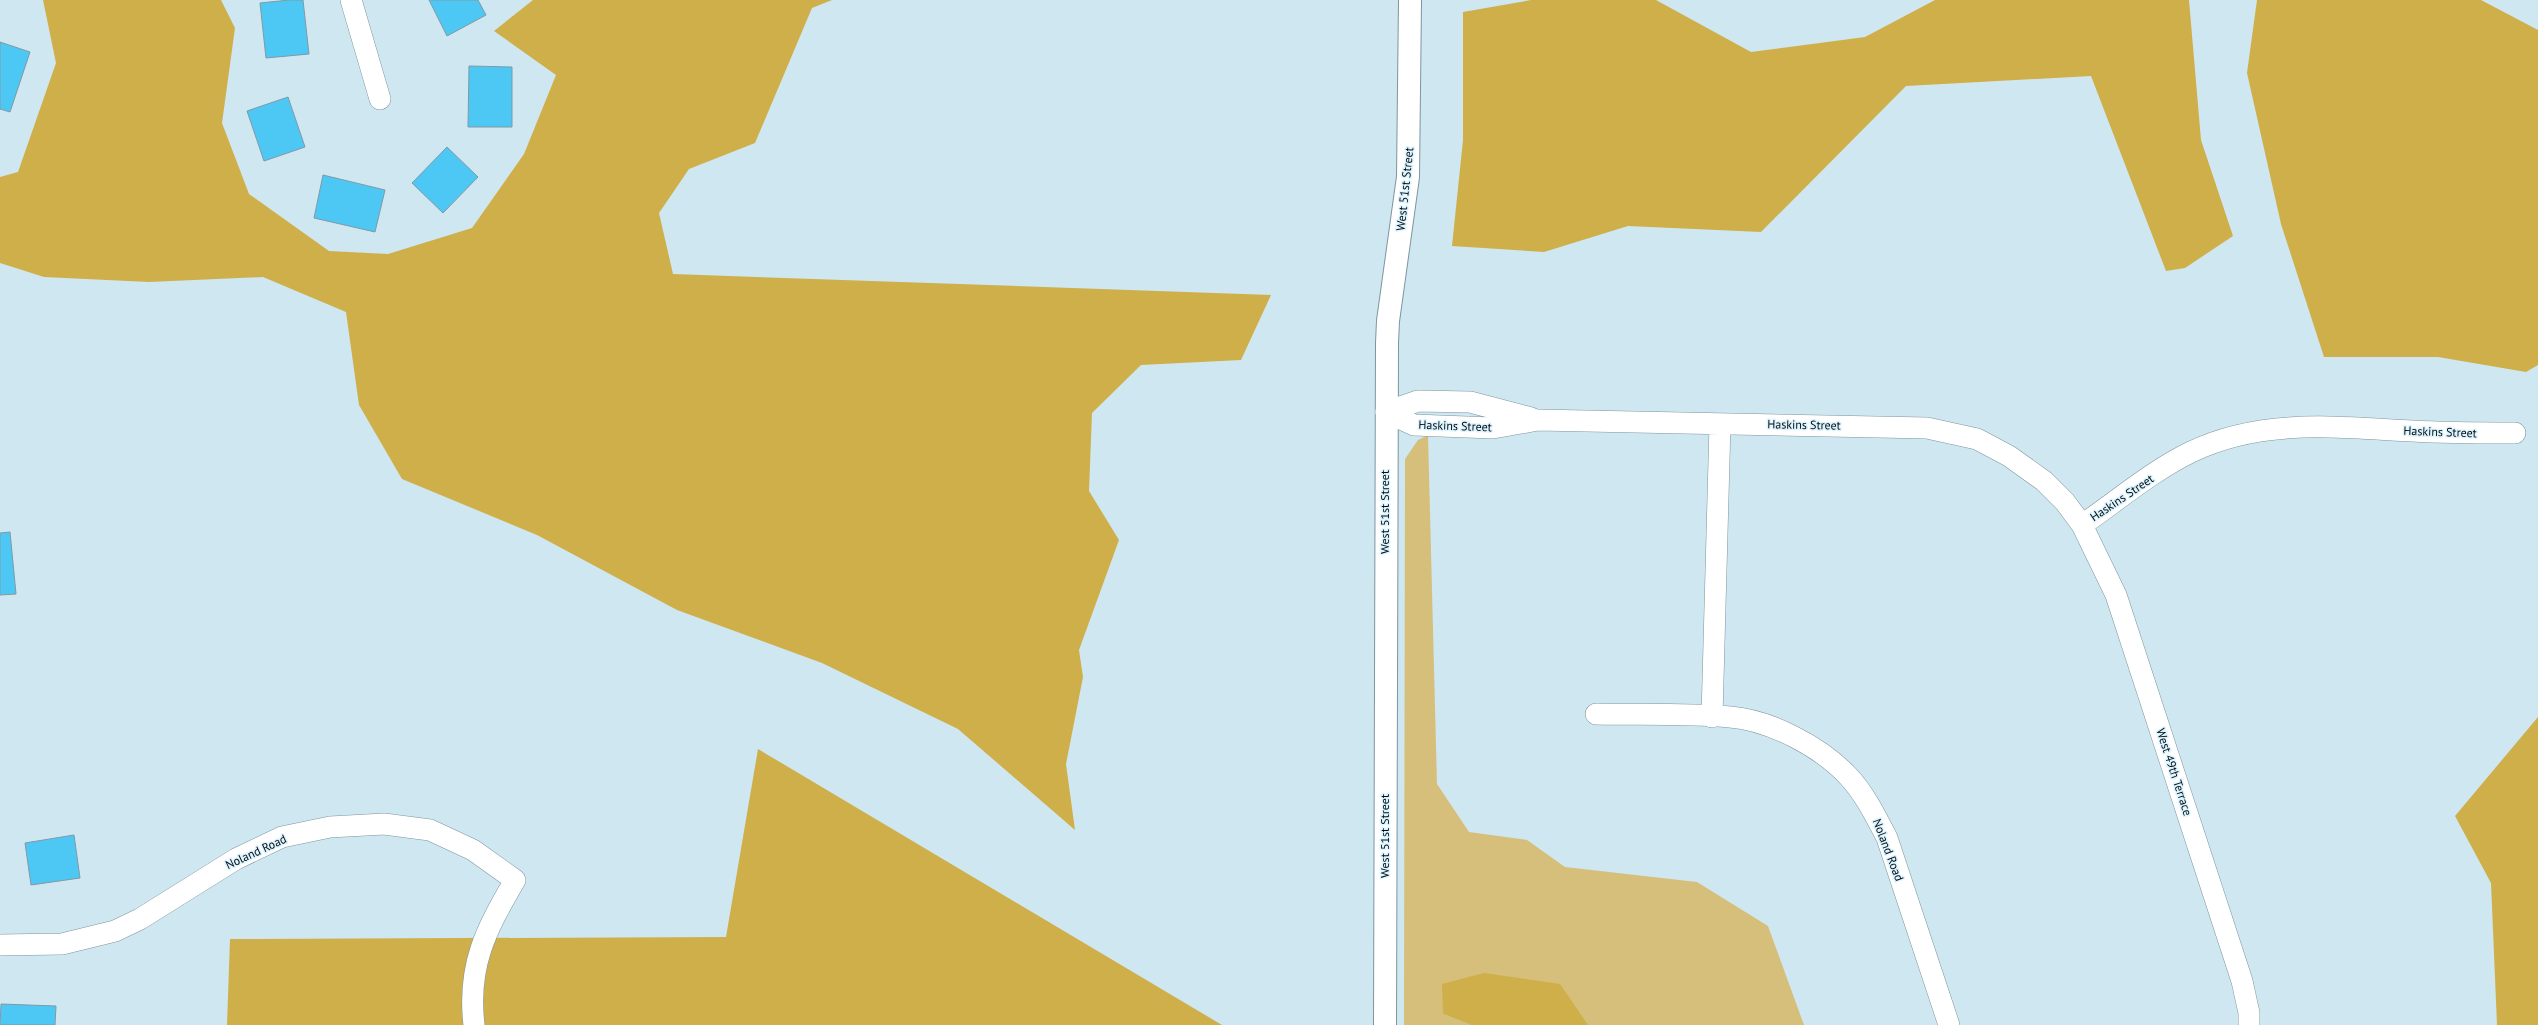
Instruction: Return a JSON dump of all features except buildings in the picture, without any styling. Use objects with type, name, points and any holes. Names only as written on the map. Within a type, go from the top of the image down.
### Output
[{"type":"street","points":[[351,0],[380,99]]},
{"type":"street","name":"West 51st Street","points":[[1385,1025],[1386,412],[1388,321],[1408,176],[1410,0]]},
{"type":"street","name":"Haskins Street","points":[[1386,412],[1418,401],[1470,402],[1538,420],[1881,426],[1927,428],[1954,432],[1977,439],[2009,456],[2044,481],[2065,502],[2082,525],[2191,452],[2239,436],[2277,427],[2315,425],[2440,432],[2515,433]]},
{"type":"street","points":[[1712,717],[1720,424]]},
{"type":"street","name":"West 49th Terrace","points":[[2082,525],[2116,595],[2242,981],[2248,1013],[2248,1025]]},
{"type":"street","name":"Noland Road","points":[[1596,714],[1731,717],[1754,722],[1785,733],[1818,751],[1848,776],[1873,810],[1886,838],[1949,1025]]},
{"type":"street","name":"Noland Road","points":[[0,945],[62,944],[115,931],[140,919],[236,859],[282,837],[330,827],[384,824],[430,830],[473,850],[515,880],[491,922],[478,954],[471,998],[474,1025]]},
{"type":"shaded area","points":[[43,0],[221,0],[235,28],[222,123],[249,194],[329,251],[388,254],[472,228],[524,154],[556,75],[494,31],[533,0],[832,0],[812,8],[755,143],[689,169],[659,213],[673,274],[1271,295],[1241,360],[1141,365],[1092,413],[1089,491],[1119,540],[1079,650],[1083,677],[1066,764],[1075,830],[958,729],[822,663],[677,610],[537,535],[402,479],[359,405],[346,312],[263,277],[149,282],[44,277],[0,263],[0,177],[18,172],[56,63]]},
{"type":"shaded area","points":[[1531,0],[1656,0],[1751,52],[1865,37],[1935,0],[2189,0],[2201,140],[2233,236],[2185,268],[2166,271],[2091,76],[1906,86],[1761,232],[1628,226],[1544,252],[1452,246],[1463,140],[1463,12]]},
{"type":"shaded area","points":[[2257,0],[2481,0],[2538,30],[2538,365],[2526,372],[2438,357],[2324,357],[2281,224],[2247,73]]},
{"type":"shaded area","points":[[1428,435],[1437,784],[1469,832],[1527,840],[1565,867],[1697,882],[1768,926],[1804,1025],[1588,1025],[1443,1014],[1471,1025],[1404,1025],[1405,459],[1418,440]]},
{"type":"shaded area","points":[[2538,717],[2538,1025],[2497,1025],[2491,883],[2455,816]]},
{"type":"shaded area","points":[[758,749],[1222,1025],[227,1025],[230,939],[726,937]]},
{"type":"shaded area","points":[[1484,973],[1560,984],[1588,1025],[1471,1025],[1443,1014],[1442,984]]}]
